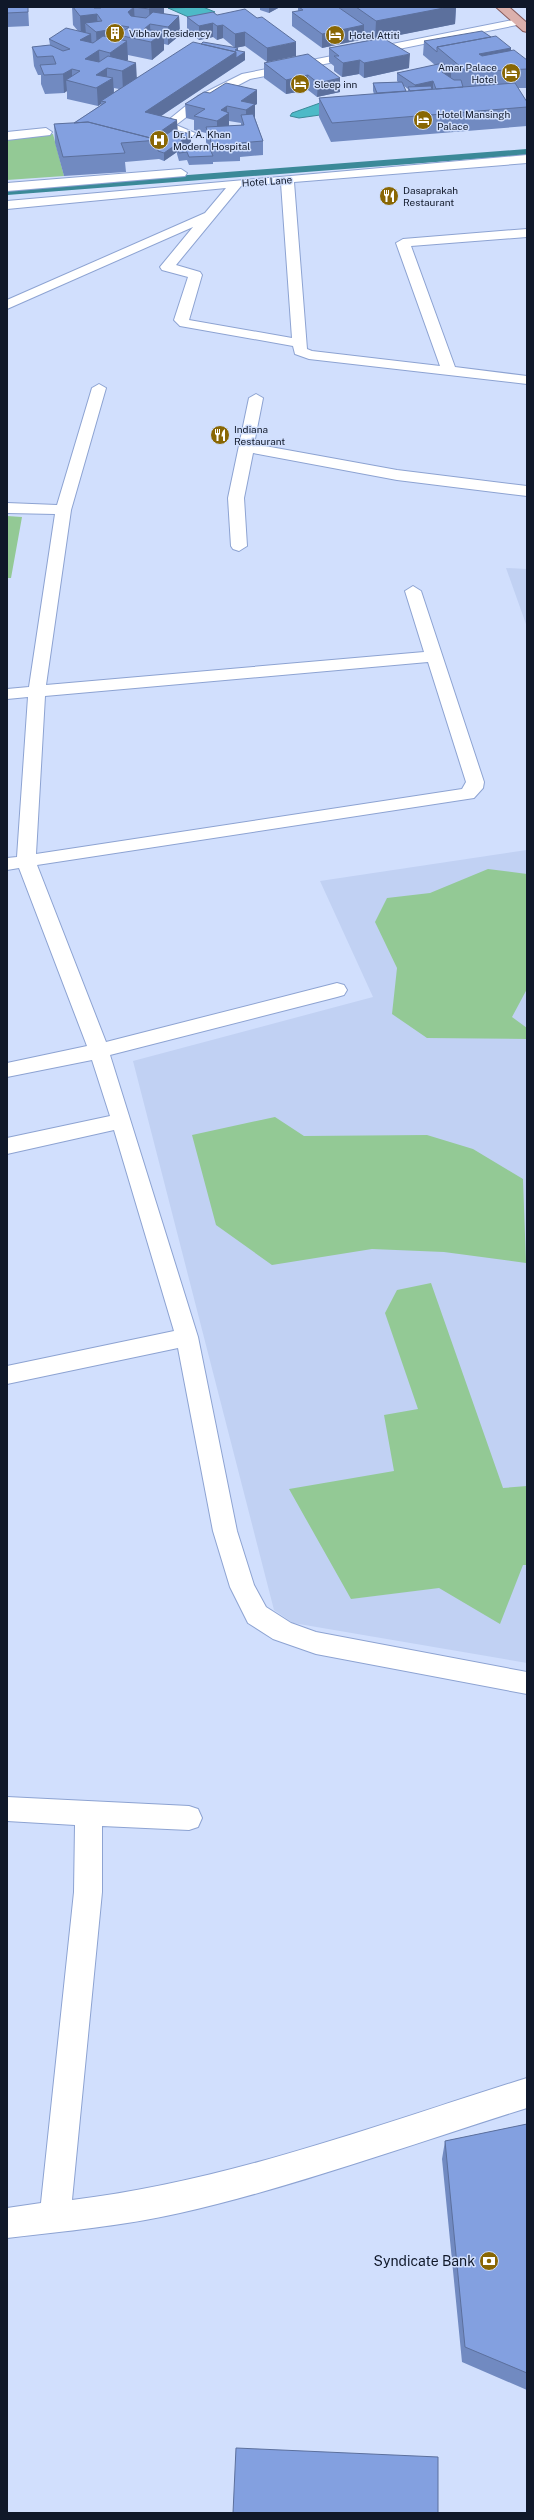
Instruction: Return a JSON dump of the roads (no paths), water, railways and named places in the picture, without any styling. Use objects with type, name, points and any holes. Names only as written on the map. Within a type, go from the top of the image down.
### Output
[{"type":"main road","points":[[502,7],[523,25]]},
{"type":"street","points":[[189,133],[167,126],[202,99],[246,76],[523,25]]},
{"type":"street","points":[[7,136],[46,132]]},
{"type":"street","name":"Hotel Lane","points":[[7,205],[237,183],[527,159]]},
{"type":"street","points":[[345,160],[353,174]]},
{"type":"street","points":[[7,187],[196,172]]},
{"type":"street","points":[[287,179],[298,343],[300,351],[309,355],[527,380]]},
{"type":"street","points":[[237,183],[167,267],[195,275],[181,320],[185,323],[298,343]]},
{"type":"street","points":[[7,305],[208,216]]},
{"type":"street","points":[[449,371],[403,243],[527,233]]},
{"type":"street","points":[[100,388],[64,510],[37,690],[26,860],[99,1051],[122,1121],[187,1337],[225,1531],[242,1588],[257,1615],[282,1631],[316,1643],[527,1683]]},
{"type":"street","points":[[239,546],[236,498],[256,398]]},
{"type":"street","points":[[245,447],[397,475],[527,491]]},
{"type":"street","points":[[7,508],[64,510]]},
{"type":"street","points":[[7,864],[468,794],[474,788],[475,782],[435,656],[412,591]]},
{"type":"street","points":[[7,694],[37,690],[435,656]]},
{"type":"street","points":[[7,1070],[99,1051],[337,990]]},
{"type":"street","points":[[7,1146],[122,1121]]},
{"type":"street","points":[[7,1374],[187,1337]]},
{"type":"street","points":[[7,1809],[189,1818]]},
{"type":"street","points":[[55,2217],[88,1892],[89,1813]]},
{"type":"street","points":[[7,2223],[126,2208],[203,2192],[317,2159],[527,2093]]},
{"type":"waterway","points":[[7,192],[527,152]]},
{"type":"place","name":"Vibhav Residency","points":[[115,33]]},
{"type":"place","name":"Hotel Attiti","points":[[335,35]]},
{"type":"place","name":"Amar Palace Hotel","points":[[511,73]]},
{"type":"place","name":"Sleep inn","points":[[300,84]]},
{"type":"place","name":"Hotel Mansingh Palace","points":[[423,120]]},
{"type":"place","name":"Dr. I. A. Khan Modern Hospital","points":[[159,140]]},
{"type":"place","name":"Dasaprakah Restaurant","points":[[389,196]]},
{"type":"place","name":"Indiana Restaurant","points":[[220,435]]},
{"type":"place","name":"Syndicate Bank","points":[[489,2261]]}]
